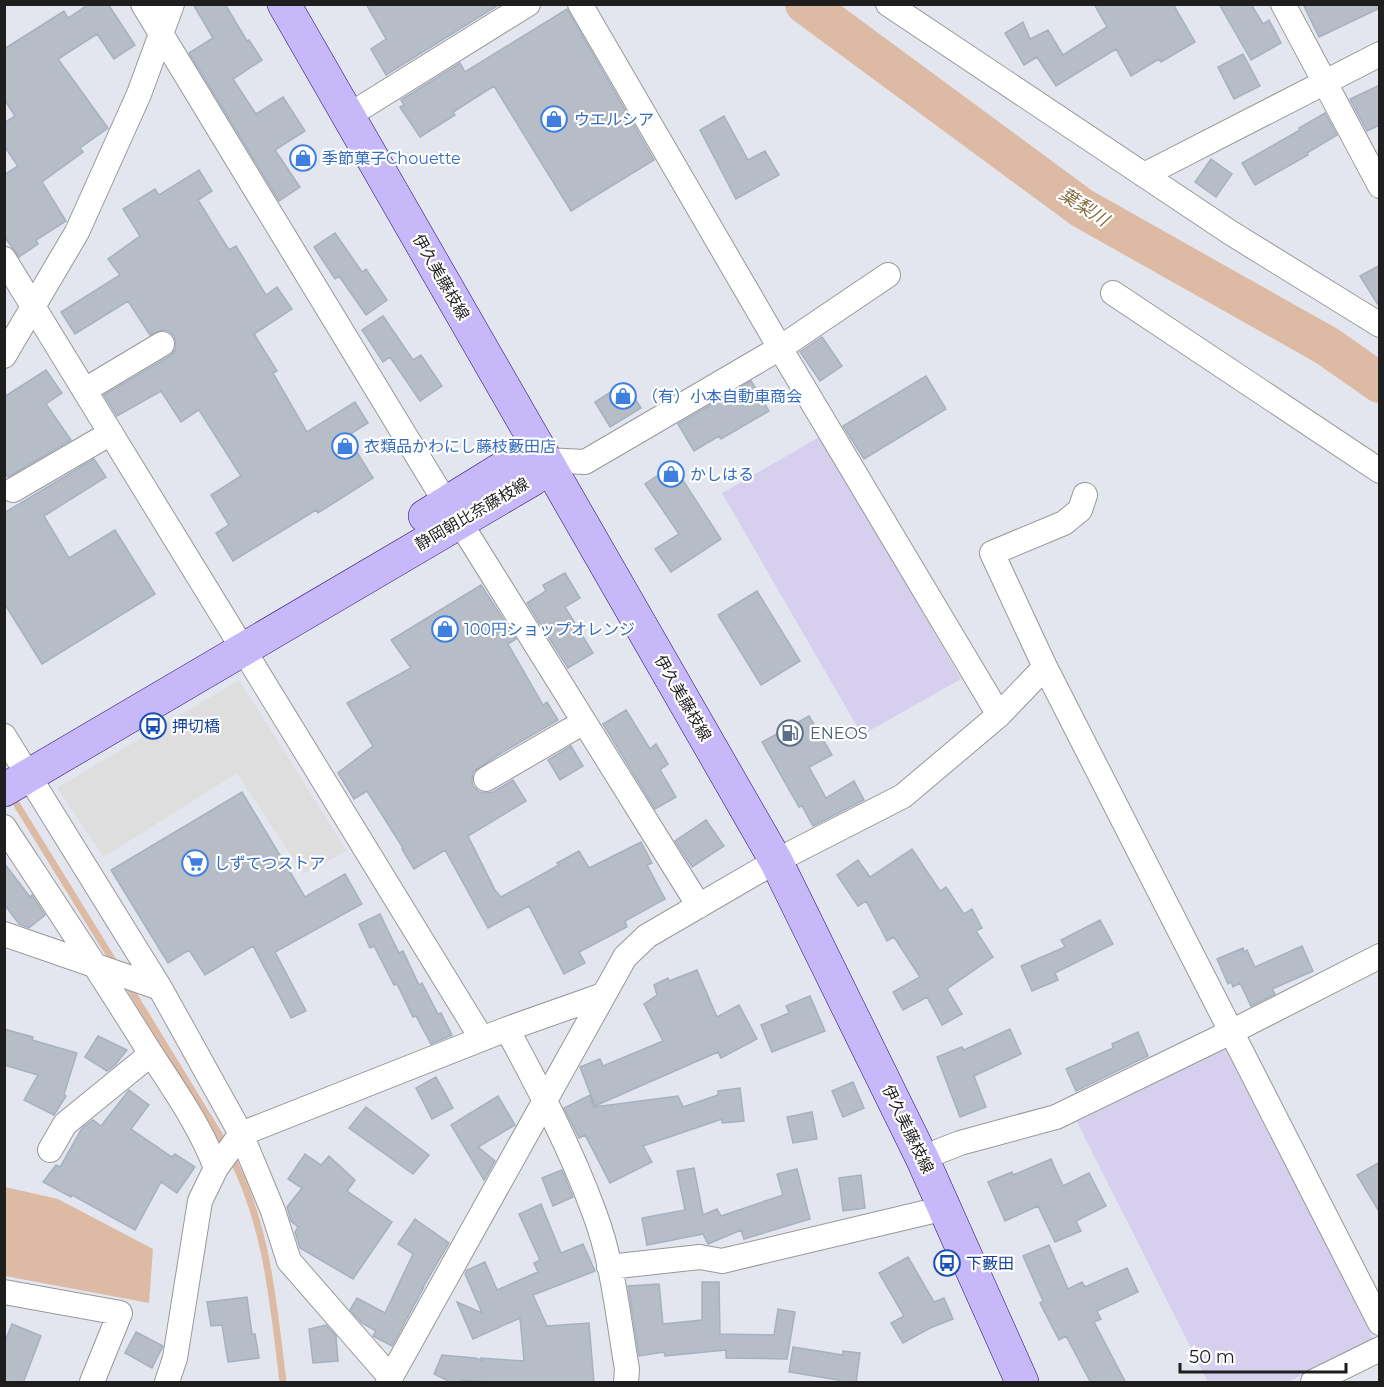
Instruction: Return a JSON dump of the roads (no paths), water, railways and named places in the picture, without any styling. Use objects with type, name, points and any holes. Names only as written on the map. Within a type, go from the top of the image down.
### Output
[{"type":"main road","name":"伊久美藤枝線","points":[[284,4],[776,861],[922,1158],[1022,1383]]},
{"type":"main road","name":"静岡朝比奈藤枝線","points":[[15,776],[452,512],[533,479],[545,460]]},
{"type":"street","points":[[143,4],[452,512],[699,906]]},
{"type":"street","points":[[4,356],[76,232],[139,94],[172,4]]},
{"type":"street","points":[[348,116],[528,4]]},
{"type":"street","points":[[580,4],[780,348],[999,715]]},
{"type":"street","points":[[888,4],[1232,233],[1380,326]]},
{"type":"street","points":[[1283,4],[1380,186]]},
{"type":"street","points":[[1144,175],[1380,54]]},
{"type":"street","points":[[4,259],[482,1039]]},
{"type":"street","points":[[545,460],[585,462],[780,348],[888,274]]},
{"type":"street","points":[[1113,293],[1380,471]]},
{"type":"street","points":[[85,390],[162,344]]},
{"type":"street","points":[[13,490],[111,433]]},
{"type":"street","points":[[1085,495],[1080,510],[1064,523],[993,554],[1045,667],[1233,1031],[1380,1323]]},
{"type":"street","points":[[4,736],[15,776],[160,988],[241,1134],[273,1211],[289,1261],[389,1380],[625,957],[647,936],[776,861],[903,796],[999,715],[1045,667]]},
{"type":"street","points":[[486,779],[584,722]]},
{"type":"street","points":[[4,827],[96,966],[207,1144],[216,1168]]},
{"type":"street","points":[[4,934],[160,988]]},
{"type":"street","points":[[922,1158],[960,1143],[1056,1117],[1380,956]]},
{"type":"street","points":[[167,1383],[175,1358],[200,1200],[216,1168],[241,1134],[507,1029],[603,995]]},
{"type":"street","points":[[507,1029],[545,1099],[595,1213],[609,1267],[627,1369],[626,1383]]},
{"type":"street","points":[[50,1150],[65,1124],[151,1054]]},
{"type":"street","points":[[609,1267],[700,1257],[722,1261],[945,1208]]},
{"type":"street","points":[[7,1300],[120,1313],[92,1383]]},
{"type":"street","points":[[1313,1383],[1380,1349]]},
{"type":"waterway","name":"葉梨川","points":[[805,4],[1082,208],[1327,346],[1380,383]]},
{"type":"waterway","points":[[11,795],[117,967]]},
{"type":"waterway","points":[[127,984],[226,1146]]},
{"type":"waterway","points":[[231,1156],[243,1183],[261,1238],[272,1295],[283,1382]]},
{"type":"place","name":"ウエルシア","points":[[554,119]]},
{"type":"place","name":"季節菓子Chouette","points":[[303,158]]},
{"type":"place","name":"（有）小本自動車商会","points":[[623,396]]},
{"type":"place","name":"衣類品かわにし藤枝藪田店","points":[[345,446]]},
{"type":"place","name":"かしはる","points":[[671,474]]},
{"type":"place","name":"100円ショップオレンジ","points":[[445,629]]},
{"type":"place","name":"押切橋","points":[[153,726]]},
{"type":"place","name":"ENEOS","points":[[790,733]]},
{"type":"place","name":"しずてつストア","points":[[195,863]]},
{"type":"place","name":"下藪田","points":[[947,1263]]}]
